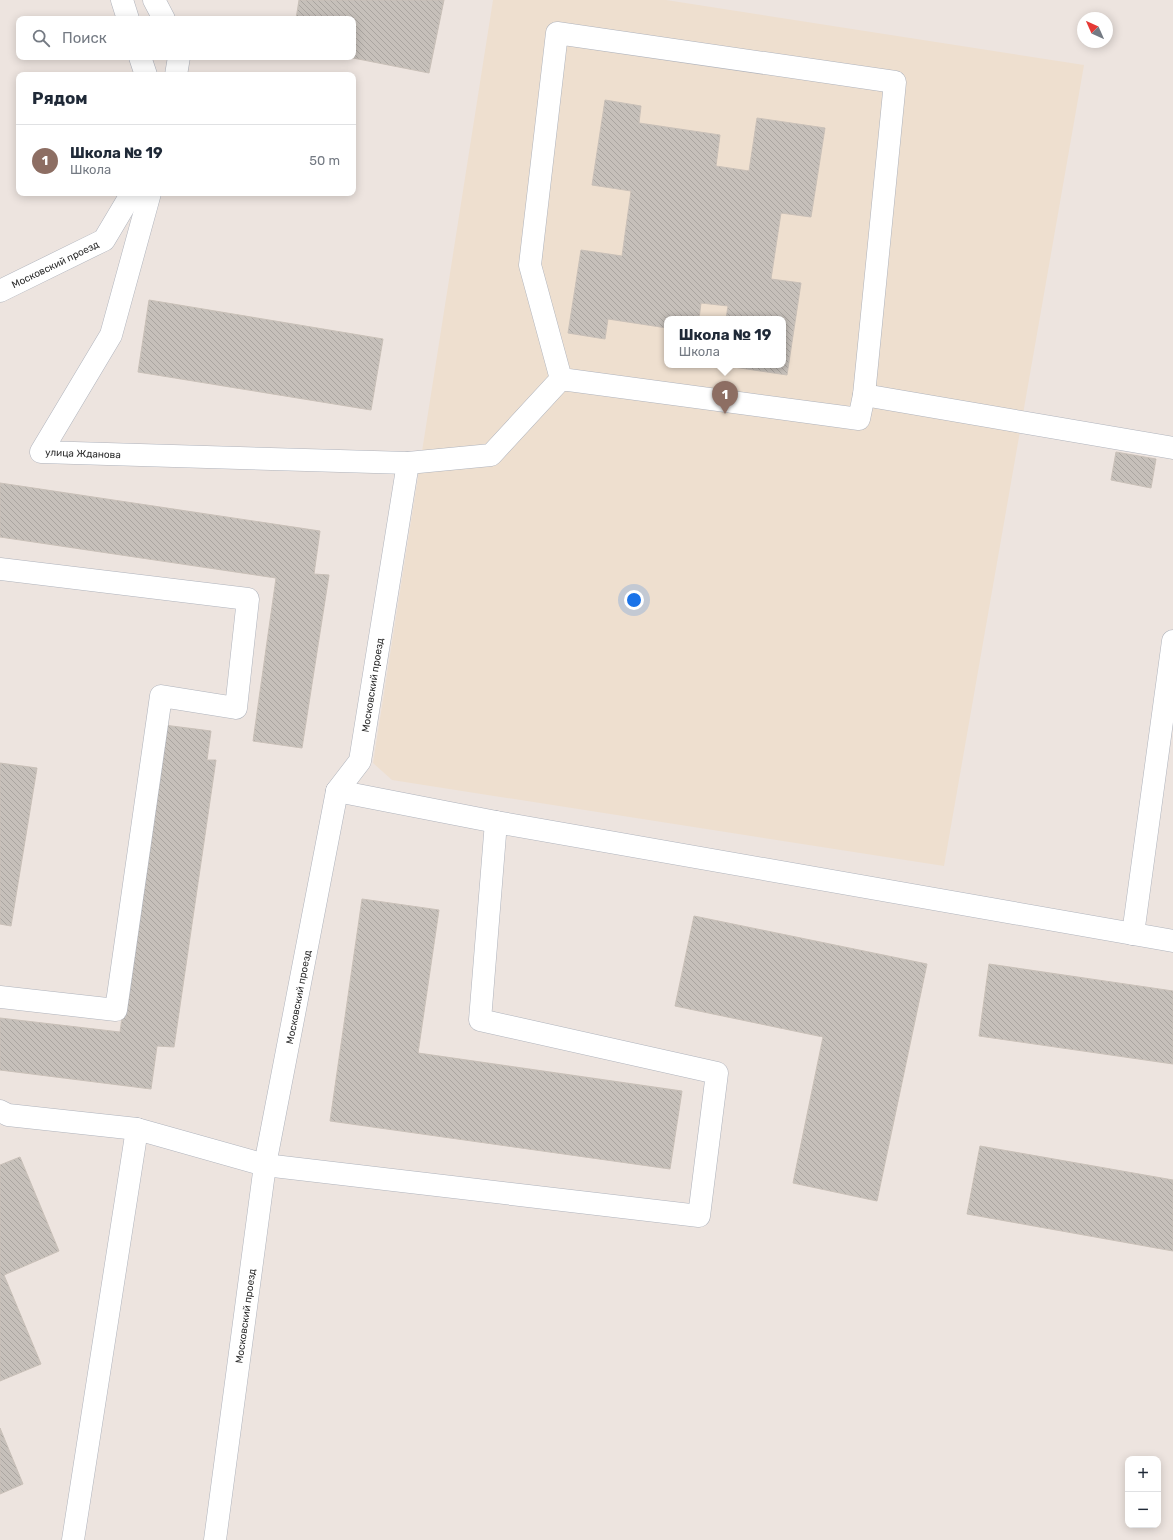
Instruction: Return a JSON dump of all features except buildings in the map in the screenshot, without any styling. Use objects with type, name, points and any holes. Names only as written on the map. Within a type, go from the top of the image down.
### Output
[{"type":"street","points":[[122,0],[127,16]]},
{"type":"street","points":[[154,0],[162,16]]},
{"type":"street","points":[[557,33],[895,82],[864,395],[859,419],[561,379],[530,265],[557,33]]},
{"type":"street","points":[[141,60],[145,72]]},
{"type":"street","points":[[176,72],[178,60]]},
{"type":"street","name":"Московский проезд","points":[[0,291],[104,240],[130,196]]},
{"type":"street","name":"улица Жданова","points":[[149,196],[111,335],[41,452],[408,463]]},
{"type":"street","points":[[408,463],[491,455],[561,379]]},
{"type":"street","points":[[864,395],[1173,448]]},
{"type":"street","name":"Московский проезд","points":[[215,1540],[265,1165],[337,791],[360,761],[408,463]]},
{"type":"street","points":[[0,569],[248,599],[236,708],[161,696],[116,1010],[0,997]]},
{"type":"street","points":[[1133,934],[1173,641]]},
{"type":"street","points":[[337,791],[496,822],[1173,941]]},
{"type":"street","points":[[0,1111],[8,1115],[137,1129],[265,1165],[699,1216],[717,1073],[480,1020],[496,822]]},
{"type":"street","points":[[73,1540],[137,1129]]},
{"type":"shaded area","points":[[493,0],[666,0],[1084,65],[944,866],[392,780],[373,763]]},
{"type":"place","name":"Школа № 19","points":[[725,414]]}]
